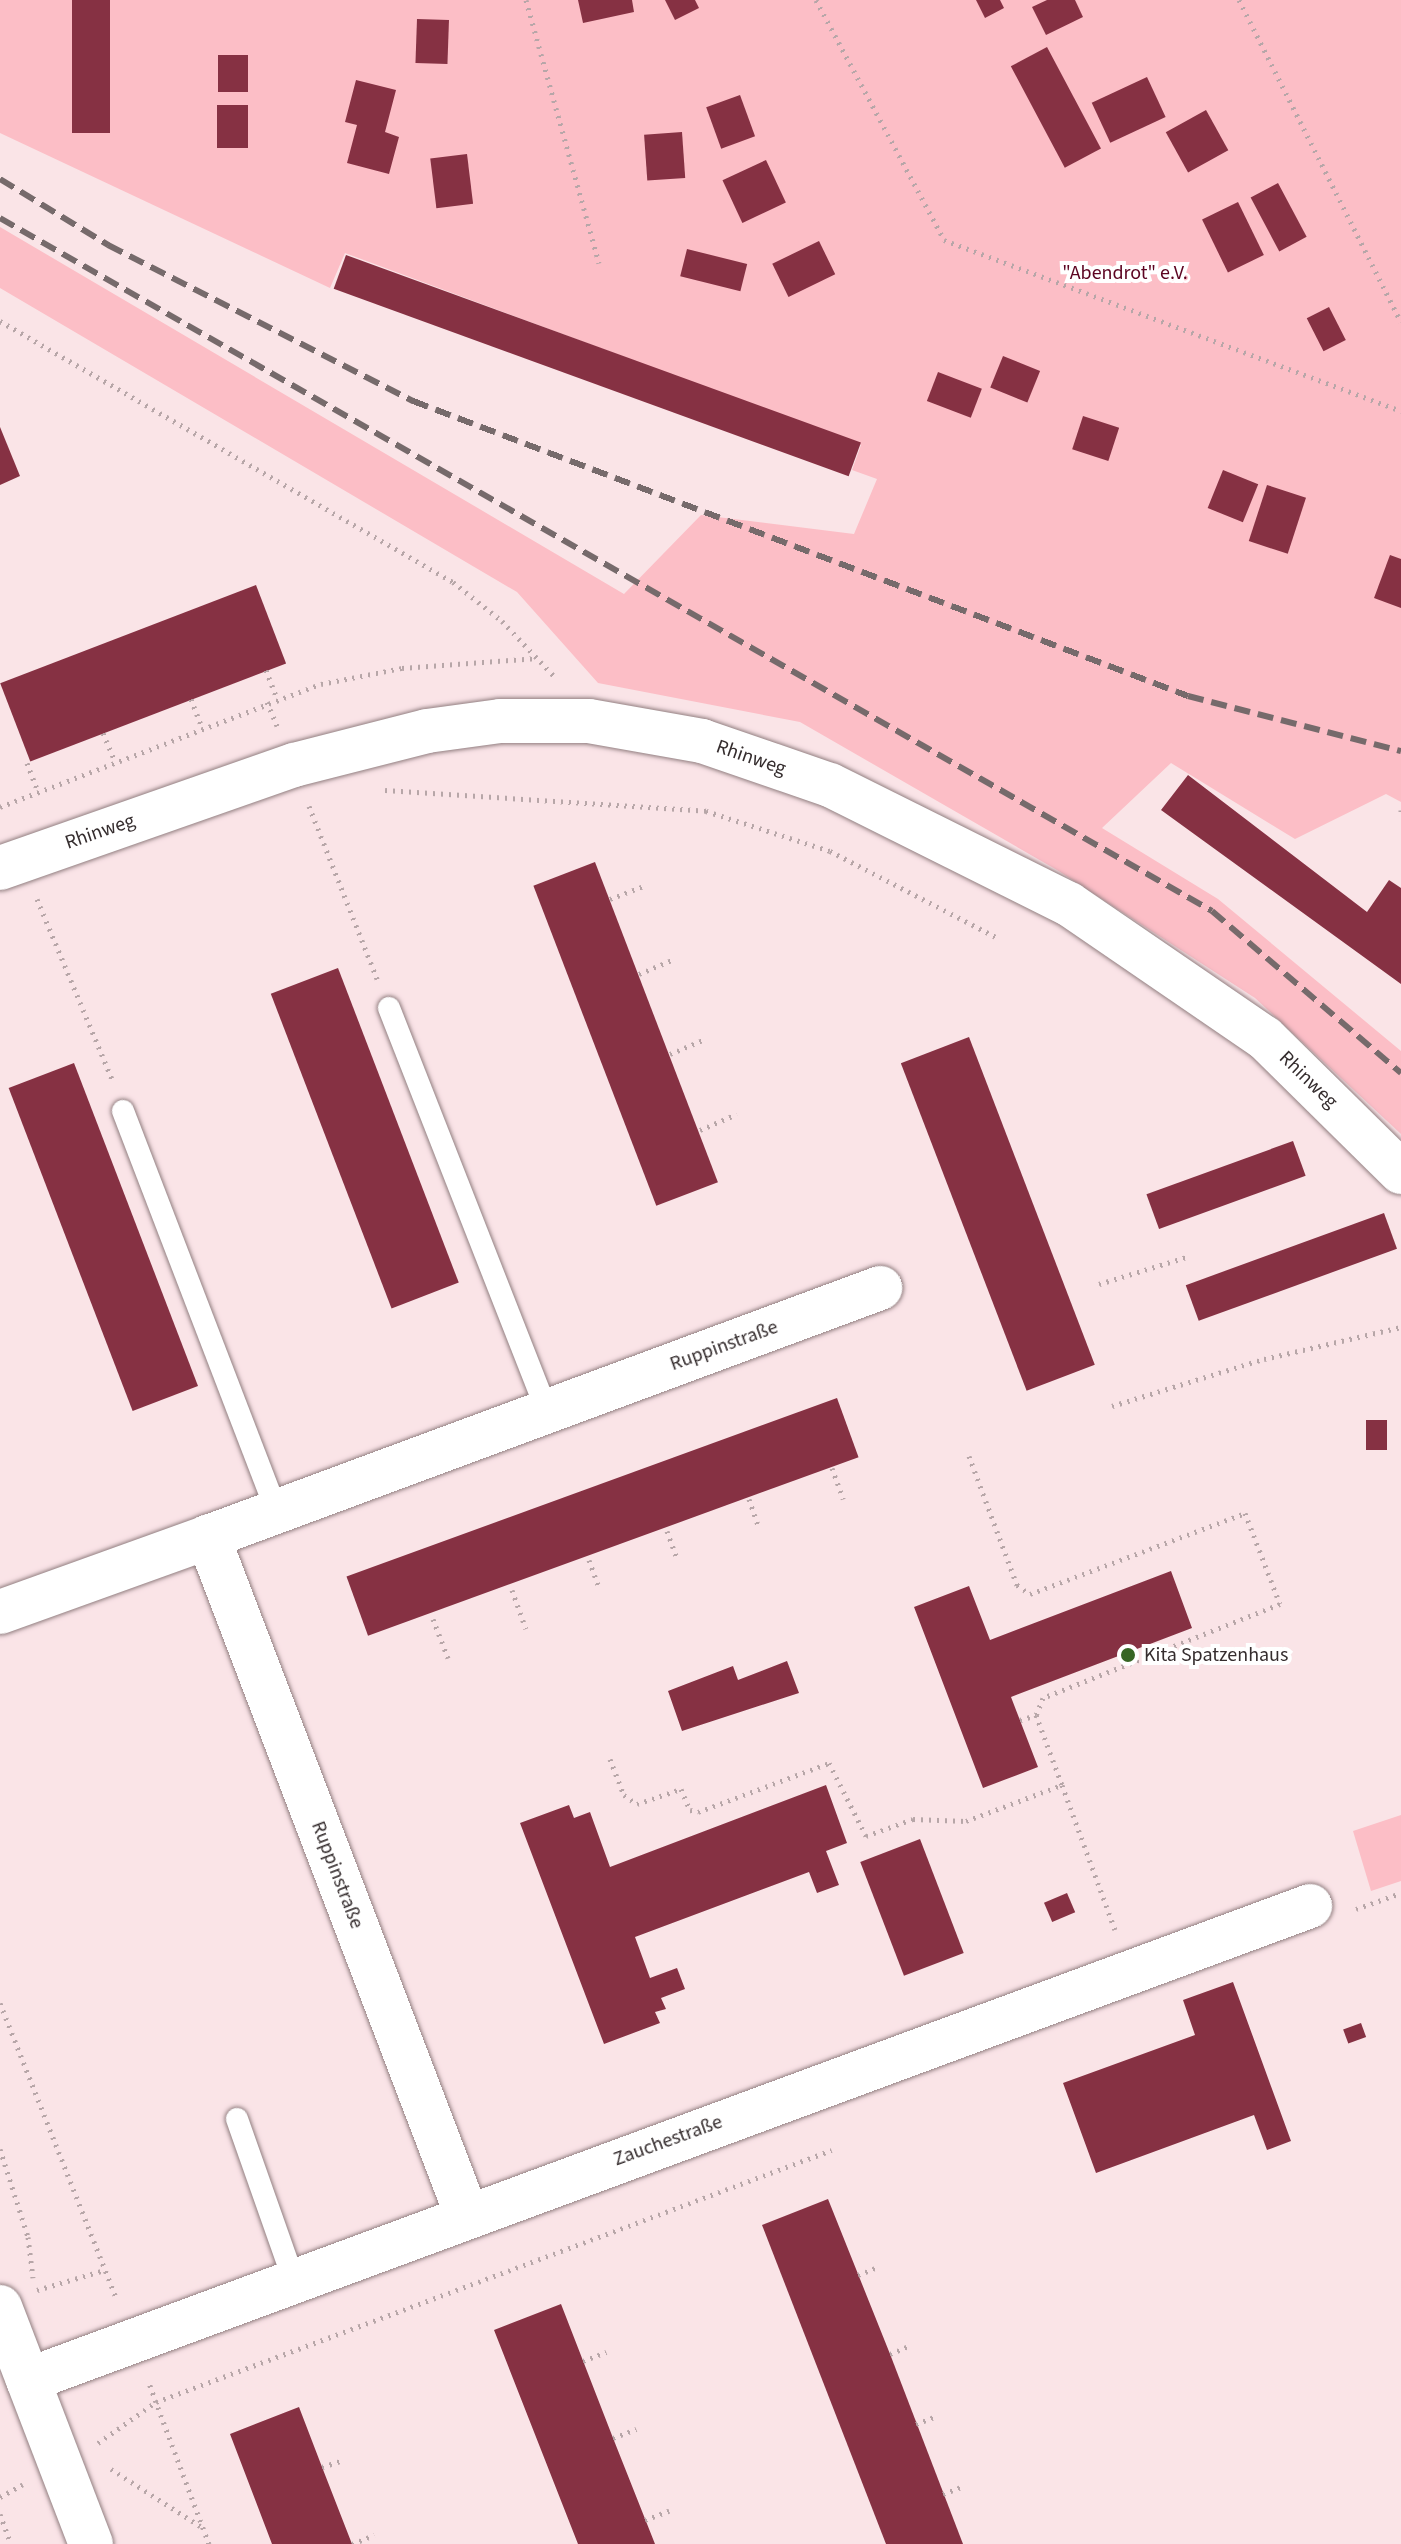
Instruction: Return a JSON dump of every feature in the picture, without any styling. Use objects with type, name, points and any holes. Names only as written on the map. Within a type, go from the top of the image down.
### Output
[{"type":"street","name":"Rhinweg","points":[[11,864],[307,780],[427,731],[500,721],[589,721],[702,741],[830,785],[1069,904],[1265,1038],[1401,1172]]},
{"type":"street","name":"Ruppinstraße","points":[[0,1612],[880,1288]]},
{"type":"street","name":"Ruppinstraße","points":[[208,1537],[466,2213]]},
{"type":"street","name":"Zauchestraße","points":[[28,2380],[466,2213],[1310,1906]]},
{"type":"street","points":[[12,2300],[28,2380],[91,2544]]},
{"type":"lane","points":[[389,1008],[547,1412]]},
{"type":"lane","points":[[123,1111],[277,1512]]},
{"type":"lane","points":[[237,2119],[293,2278]]},
{"type":"path","points":[[526,0],[599,263]]},
{"type":"path","points":[[816,0],[944,240],[1401,411]]},
{"type":"path","points":[[1239,0],[1401,322]]},
{"type":"path","points":[[0,321],[453,582],[539,658],[589,721]]},
{"type":"path","points":[[0,807],[277,698],[402,668],[539,658]]},
{"type":"path","points":[[266,670],[277,698]]},
{"type":"path","points":[[191,699],[202,727]]},
{"type":"path","points":[[267,702],[307,780],[306,798],[389,1008]]},
{"type":"path","points":[[103,733],[115,761]]},
{"type":"path","points":[[27,763],[39,792]]},
{"type":"path","points":[[379,789],[706,811],[830,851],[998,938]]},
{"type":"path","points":[[11,864],[123,1111]]},
{"type":"path","points":[[610,899],[646,885]]},
{"type":"path","points":[[639,974],[675,959]]},
{"type":"path","points":[[670,1054],[706,1039]]},
{"type":"path","points":[[700,1130],[737,1114]]},
{"type":"path","points":[[1099,1284],[1187,1257]]},
{"type":"path","points":[[1112,1406],[1264,1359],[1401,1327]]},
{"type":"path","points":[[969,1456],[1017,1585],[1030,1594],[1245,1513],[1280,1604],[1043,1698],[1036,1715],[1130,1972]]},
{"type":"path","points":[[832,1468],[843,1499]]},
{"type":"path","points":[[749,1499],[759,1528]]},
{"type":"path","points":[[667,1531],[677,1559]]},
{"type":"path","points":[[589,1560],[599,1587]]},
{"type":"path","points":[[512,1590],[526,1629]]},
{"type":"path","points":[[433,1619],[448,1658]]},
{"type":"path","points":[[1020,1720],[1036,1715]]},
{"type":"path","points":[[610,1759],[624,1795],[637,1804],[681,1789],[690,1810],[698,1812],[829,1763],[866,1836],[913,1819],[966,1821],[1062,1785]]},
{"type":"path","points":[[1356,1909],[1401,1893]]},
{"type":"path","points":[[0,2003],[133,2340]]},
{"type":"path","points":[[209,2544],[156,2402],[832,2150]]},
{"type":"path","points":[[858,2275],[878,2267]]},
{"type":"path","points":[[12,2300],[105,2270]]},
{"type":"path","points":[[890,2354],[909,2346]]},
{"type":"path","points":[[583,2361],[606,2352]]},
{"type":"path","points":[[916,2424],[937,2416]]},
{"type":"path","points":[[613,2438],[636,2429]]},
{"type":"path","points":[[322,2467],[344,2460]]},
{"type":"path","points":[[943,2494],[964,2486]]},
{"type":"path","points":[[645,2520],[669,2511]]},
{"type":"path","points":[[0,2514],[11,2544]]},
{"type":"path","points":[[352,2544],[374,2535]]},
{"type":"green space","name":"\"Abendrot\" e.V.","points":[[0,0],[1401,0],[1401,802],[1386,794],[1295,839],[1171,763],[1102,828],[1218,899],[1401,1051],[1401,1134],[1255,998],[1057,870],[800,722],[598,683],[517,592],[0,288],[0,227],[624,594],[701,515],[854,534],[877,479],[852,470],[861,445],[345,253],[330,288],[0,133]]},
{"type":"green space","points":[[1401,1815],[1401,1881],[1371,1891],[1353,1831]]},
{"type":"building","points":[[72,0],[110,0],[110,133],[72,133]]},
{"type":"building","points":[[578,0],[632,0],[634,12],[583,23]]},
{"type":"building","points":[[665,0],[695,0],[699,8],[675,20]]},
{"type":"building","points":[[976,0],[1000,0],[1004,8],[985,18]]},
{"type":"building","points":[[1047,0],[1075,0],[1083,17],[1046,35],[1032,7]]},
{"type":"building","points":[[417,19],[449,20],[447,64],[415,63]]},
{"type":"building","points":[[1047,47],[1101,149],[1065,168],[1011,66]]},
{"type":"building","points":[[218,55],[248,55],[248,92],[218,92]]},
{"type":"building","points":[[1147,77],[1166,117],[1110,143],[1092,103]]},
{"type":"building","points":[[356,80],[396,90],[385,132],[399,137],[389,174],[347,163],[357,125],[345,122]]},
{"type":"building","points":[[740,95],[755,136],[721,149],[706,107]]},
{"type":"building","points":[[217,105],[248,105],[248,148],[217,148]]},
{"type":"building","points":[[1206,110],[1228,150],[1188,173],[1166,132]]},
{"type":"building","points":[[682,132],[685,178],[647,181],[644,135]]},
{"type":"building","points":[[467,154],[473,204],[436,208],[430,159]]},
{"type":"building","points":[[766,160],[786,203],[742,223],[722,180]]},
{"type":"building","points":[[1278,183],[1307,237],[1279,251],[1251,198]]},
{"type":"building","points":[[1238,202],[1264,255],[1228,273],[1202,220]]},
{"type":"building","points":[[819,241],[835,274],[788,297],[772,264]]},
{"type":"building","points":[[687,249],[747,264],[740,291],[680,276]]},
{"type":"building","points":[[346,255],[861,442],[849,476],[334,289]]},
{"type":"building","points":[[1329,307],[1346,340],[1324,351],[1307,318]]},
{"type":"building","points":[[1003,356],[1040,371],[1027,403],[990,388]]},
{"type":"building","points":[[938,372],[982,389],[971,418],[927,401]]},
{"type":"building","points":[[1083,416],[1119,428],[1108,461],[1072,449]]},
{"type":"building","points":[[0,427],[20,476],[0,485]]},
{"type":"building","points":[[1223,470],[1258,484],[1243,522],[1208,508]]},
{"type":"building","points":[[1267,485],[1306,498],[1288,554],[1249,541]]},
{"type":"building","points":[[1390,555],[1401,559],[1401,608],[1374,598]]},
{"type":"building","points":[[256,585],[286,663],[30,762],[0,683]]},
{"type":"building","points":[[1188,775],[1367,912],[1389,880],[1401,888],[1401,984],[1161,810]]},
{"type":"building","points":[[595,862],[718,1182],[656,1206],[533,886]]},
{"type":"building","points":[[338,968],[459,1283],[392,1308],[271,994]]},
{"type":"building","points":[[969,1037],[1095,1365],[1027,1391],[901,1063]]},
{"type":"building","points":[[74,1063],[198,1386],[133,1411],[9,1088]]},
{"type":"building","points":[[1293,1141],[1306,1176],[1159,1229],[1146,1194]]},
{"type":"building","points":[[1384,1213],[1397,1249],[1199,1321],[1186,1285]]},
{"type":"building","points":[[837,1398],[859,1457],[368,1636],[346,1577]]},
{"type":"building","points":[[1366,1420],[1387,1420],[1387,1450],[1366,1450]]},
{"type":"building","points":[[1171,1571],[1192,1628],[1011,1697],[1038,1767],[983,1788],[914,1607],[969,1586],[990,1640]]},
{"type":"building","points":[[787,1661],[799,1693],[682,1731],[668,1691],[733,1666],[738,1680]]},
{"type":"building","points":[[826,1785],[847,1843],[826,1851],[839,1885],[817,1893],[809,1872],[635,1937],[650,1978],[677,1968],[685,1989],[661,1998],[666,2009],[655,2012],[660,2023],[604,2044],[520,1823],[569,1805],[574,1818],[590,1812],[610,1867]]},
{"type":"building","points":[[920,1839],[964,1953],[904,1976],[860,1862]]},
{"type":"building","points":[[1067,1893],[1075,1912],[1052,1922],[1044,1903]]},
{"type":"building","points":[[1233,1982],[1291,2141],[1267,2150],[1254,2115],[1096,2173],[1063,2083],[1195,2035],[1183,2000]]},
{"type":"building","points":[[1361,2023],[1366,2037],[1348,2044],[1343,2029]]},
{"type":"building","points":[[828,2199],[963,2544],[886,2544],[762,2225]]},
{"type":"building","points":[[561,2304],[655,2544],[578,2544],[494,2330]]},
{"type":"building","points":[[299,2407],[352,2544],[272,2544],[230,2434]]},
{"type":"railway","points":[[0,179],[108,245],[413,401],[1188,696],[1401,751]]},
{"type":"railway","points":[[0,218],[1212,911],[1401,1073]]},
{"type":"place","name":"Kita Spatzenhaus","points":[[1128,1655]]}]
